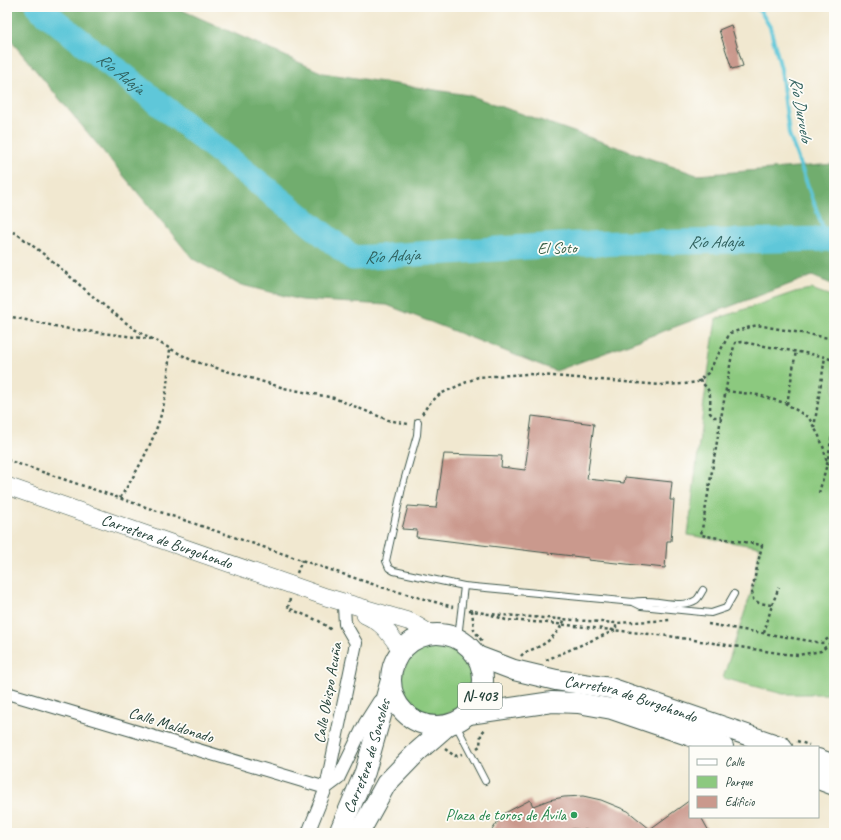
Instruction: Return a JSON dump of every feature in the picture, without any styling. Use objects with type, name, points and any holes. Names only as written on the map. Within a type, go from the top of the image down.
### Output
[{"type":"highway","name":"N-403","points":[[431,634],[445,634],[458,638],[469,646],[477,656],[483,670],[483,686],[479,701],[457,721],[433,726],[418,722],[406,714],[396,702],[390,682],[394,664],[402,651],[410,643],[420,637],[431,634]]},
{"type":"highway","name":"Carretera de Burgohondo","points":[[477,656],[514,670],[556,680],[610,688],[779,746]]},
{"type":"highway","name":"Carretera de Sonsoles","points":[[339,833],[366,772],[390,682]]},
{"type":"highway","name":"Carretera de Burgohondo","points":[[457,721],[552,702],[578,703],[612,709],[720,746]]},
{"type":"highway","name":"Carretera de Sonsoles","points":[[359,833],[386,784],[417,752],[457,721]]},
{"type":"highway","points":[[819,759],[834,764]]},
{"type":"highway","points":[[819,779],[834,785]]},
{"type":"main road","name":"Carretera de Burgohondo","points":[[7,486],[326,597],[411,622],[431,634]]},
{"type":"main road","name":"Carretera de Burgohondo","points":[[326,597],[374,619],[384,627],[402,651]]},
{"type":"street","name":"Calle Obispo Acuña","points":[[308,833],[326,788],[356,643],[345,624],[344,606]]},
{"type":"street","name":"Calle Obispo Acuña","points":[[326,788],[338,779],[365,723],[390,682]]},
{"type":"street","name":"Calle Maldonado","points":[[7,693],[326,788]]},
{"type":"lane","points":[[418,422],[417,435],[402,488],[386,562],[388,568],[394,571],[464,586],[633,602],[642,600],[689,603],[697,600],[703,590]]},
{"type":"lane","points":[[458,638],[464,586]]},
{"type":"lane","points":[[633,602],[641,606],[711,613],[726,608],[734,594]]},
{"type":"lane","points":[[457,721],[469,751],[485,781]]},
{"type":"path","points":[[7,231],[16,234],[134,328],[193,361],[284,388],[334,398],[388,420],[408,424],[418,422],[428,405],[440,394],[478,377],[528,374],[660,385],[684,384],[698,380],[708,373],[730,334],[757,325],[834,339]]},
{"type":"path","points":[[7,316],[70,329],[154,339]]},
{"type":"path","points":[[772,605],[759,603],[753,599],[752,590],[762,545],[701,535],[735,343],[741,342],[796,351],[826,357],[834,362]]},
{"type":"path","points":[[120,498],[148,449],[156,428],[163,406],[170,348]]},
{"type":"path","points":[[787,404],[796,351]]},
{"type":"path","points":[[814,428],[826,357]]},
{"type":"path","points":[[698,380],[708,389],[710,396],[710,413],[714,417],[721,417]]},
{"type":"path","points":[[726,391],[758,396],[787,404],[809,418],[819,436],[824,449],[827,464]]},
{"type":"path","points":[[819,493],[827,464],[834,423]]},
{"type":"path","points":[[7,460],[381,587],[448,606],[488,614],[506,620],[563,624],[668,636],[781,654],[798,655],[821,651],[834,640]]},
{"type":"path","points":[[827,464],[834,466]]},
{"type":"path","points":[[302,560],[293,585],[288,608],[319,620],[334,632]]},
{"type":"path","points":[[764,633],[779,587]]},
{"type":"path","points":[[488,614],[616,623],[674,620]]},
{"type":"path","points":[[516,660],[523,653],[539,647],[554,636],[565,619]]},
{"type":"path","points":[[616,623],[616,630]]},
{"type":"path","points":[[703,623],[822,643],[834,634]]},
{"type":"path","points":[[544,661],[616,630]]},
{"type":"path","points":[[439,752],[446,749],[455,756],[480,746],[481,734],[489,725]]},
{"type":"green space","name":"El Soto","points":[[7,7],[175,7],[323,73],[468,95],[697,175],[834,164],[834,285],[812,276],[556,371],[387,305],[301,300],[238,284],[193,259],[7,36]]},
{"type":"green space","points":[[811,289],[834,297],[834,693],[783,694],[723,678],[751,593],[760,547],[688,535],[704,402],[716,319],[795,292]]},
{"type":"green space","points":[[437,645],[450,648],[462,655],[469,667],[472,680],[469,693],[462,705],[450,712],[437,715],[424,712],[412,705],[405,693],[402,680],[405,667],[412,655],[424,648]]},
{"type":"building","points":[[731,25],[743,66],[732,69],[719,30]]},
{"type":"building","points":[[532,416],[594,424],[587,479],[624,483],[625,477],[672,482],[670,500],[674,500],[671,541],[667,541],[665,568],[588,560],[589,558],[416,537],[417,530],[402,529],[408,506],[436,508],[444,454],[502,456],[501,467],[525,470]]},
{"type":"building","name":"Plaza de toros de Ávila","points":[[583,796],[601,800],[628,811],[650,829],[689,801],[689,818],[702,818],[710,833],[594,833],[586,830],[573,829],[555,833],[490,833],[503,814],[530,800],[533,806],[549,800],[564,797]]},
{"type":"waterway","name":"Río Adaja","points":[[38,7],[353,258],[575,244],[834,239]]},
{"type":"waterway","name":"Río Duruelo","points":[[756,7],[761,12],[770,27],[781,69],[789,134],[827,239]]},
{"type":"place","name":"Plaza de toros de Ávila","points":[[574,815]]}]
